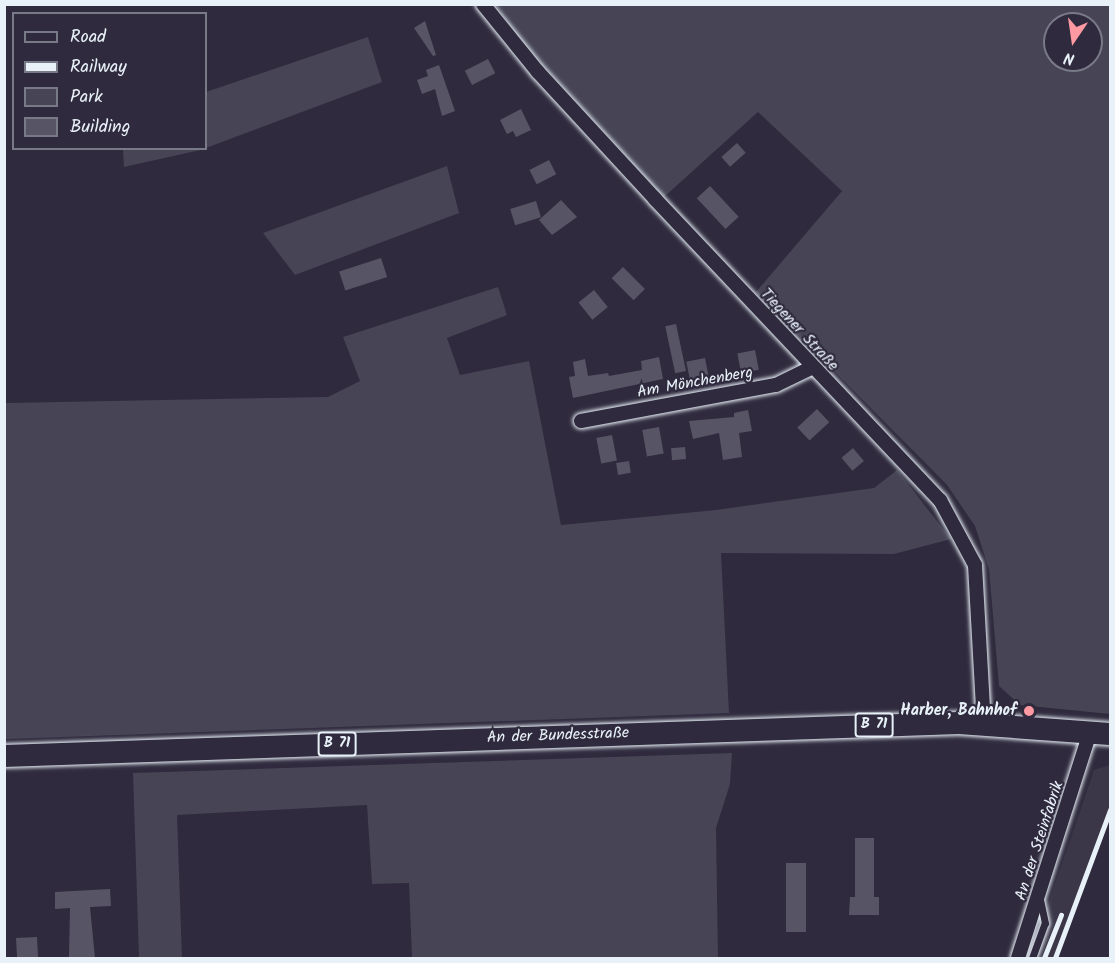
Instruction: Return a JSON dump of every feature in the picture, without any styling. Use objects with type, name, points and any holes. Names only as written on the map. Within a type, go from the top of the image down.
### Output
[{"type":"main road","name":"An der Bundesstraße","points":[[4,756],[984,724],[1100,733]]},
{"type":"street","name":"Tiegener Straße","points":[[483,4],[538,72],[811,368],[940,500],[961,533],[975,565],[984,724]]},
{"type":"street","name":"Am Mönchenberg","points":[[581,421],[776,385],[811,368]]},
{"type":"street","name":"An der Steinfabrik","points":[[1018,958],[1100,733]]},
{"type":"lane","points":[[1032,958],[1046,923],[1039,897]]},
{"type":"shaded area","points":[[1110,765],[1110,804],[1053,958],[1030,958],[1094,770]]},
{"type":"green space","points":[[496,5],[1110,5],[1110,714],[1020,705],[999,686],[989,569],[975,526],[947,485],[756,292],[842,191],[758,112],[664,197],[523,43]]},
{"type":"green space","points":[[368,37],[382,82],[207,148],[207,92]]},
{"type":"green space","points":[[123,150],[200,150],[124,167]]},
{"type":"green space","points":[[447,166],[459,213],[295,275],[263,233]]},
{"type":"green space","points":[[498,287],[507,315],[447,338],[460,375],[529,361],[561,525],[716,510],[874,488],[897,470],[951,539],[894,554],[721,553],[729,713],[5,739],[5,403],[328,397],[360,381],[343,337]]},
{"type":"green space","points":[[732,753],[730,784],[716,828],[718,958],[412,958],[409,883],[372,884],[367,805],[177,815],[182,958],[139,958],[133,773]]},
{"type":"building","points":[[425,21],[436,55],[433,56],[414,28]]},
{"type":"building","points":[[488,59],[495,73],[472,85],[465,71]]},
{"type":"building","points":[[439,65],[455,111],[442,116],[435,89],[422,94],[417,80],[428,76],[426,70]]},
{"type":"building","points":[[521,109],[531,130],[516,137],[513,131],[507,134],[500,120]]},
{"type":"building","points":[[737,143],[746,153],[730,167],[721,157]]},
{"type":"building","points":[[549,160],[556,174],[537,184],[529,170]]},
{"type":"building","points":[[710,186],[739,217],[725,229],[697,198]]},
{"type":"building","points":[[561,200],[577,217],[552,235],[539,220]]},
{"type":"building","points":[[536,201],[541,217],[515,225],[510,209]]},
{"type":"building","points":[[381,258],[387,277],[345,291],[339,272]]},
{"type":"building","points":[[623,267],[645,289],[634,300],[612,278]]},
{"type":"building","points":[[594,290],[608,307],[592,320],[578,303]]},
{"type":"building","points":[[676,324],[686,371],[675,373],[665,326]]},
{"type":"building","points":[[755,350],[759,370],[741,373],[737,353]]},
{"type":"building","points":[[659,357],[663,379],[573,398],[569,377],[575,376],[573,362],[585,359],[588,376],[608,373],[609,376],[642,370],[641,361]]},
{"type":"building","points":[[705,358],[709,379],[690,382],[686,362]]},
{"type":"building","points":[[817,409],[829,422],[810,441],[797,427]]},
{"type":"building","points":[[748,410],[752,431],[739,433],[742,457],[723,460],[719,433],[693,439],[689,421],[734,417],[734,413]]},
{"type":"building","points":[[659,427],[664,454],[647,457],[642,430]]},
{"type":"building","points":[[612,435],[617,461],[601,464],[596,438]]},
{"type":"building","points":[[685,447],[686,459],[672,460],[671,448]]},
{"type":"building","points":[[853,448],[864,461],[852,471],[842,458]]},
{"type":"building","points":[[629,461],[631,473],[618,475],[616,463]]},
{"type":"building","points":[[855,838],[874,838],[874,897],[879,897],[879,915],[849,915],[850,897],[855,897]]},
{"type":"building","points":[[786,863],[806,863],[806,932],[786,932]]},
{"type":"building","points":[[110,889],[111,906],[90,907],[95,958],[69,958],[70,908],[55,909],[55,892]]},
{"type":"building","points":[[37,937],[38,958],[17,958],[16,938]]},
{"type":"railway","points":[[1055,958],[1110,810]]},
{"type":"railway","points":[[1044,958],[1061,915]]},
{"type":"place","name":"Harber, Bahnhof","points":[[1029,711]]}]
